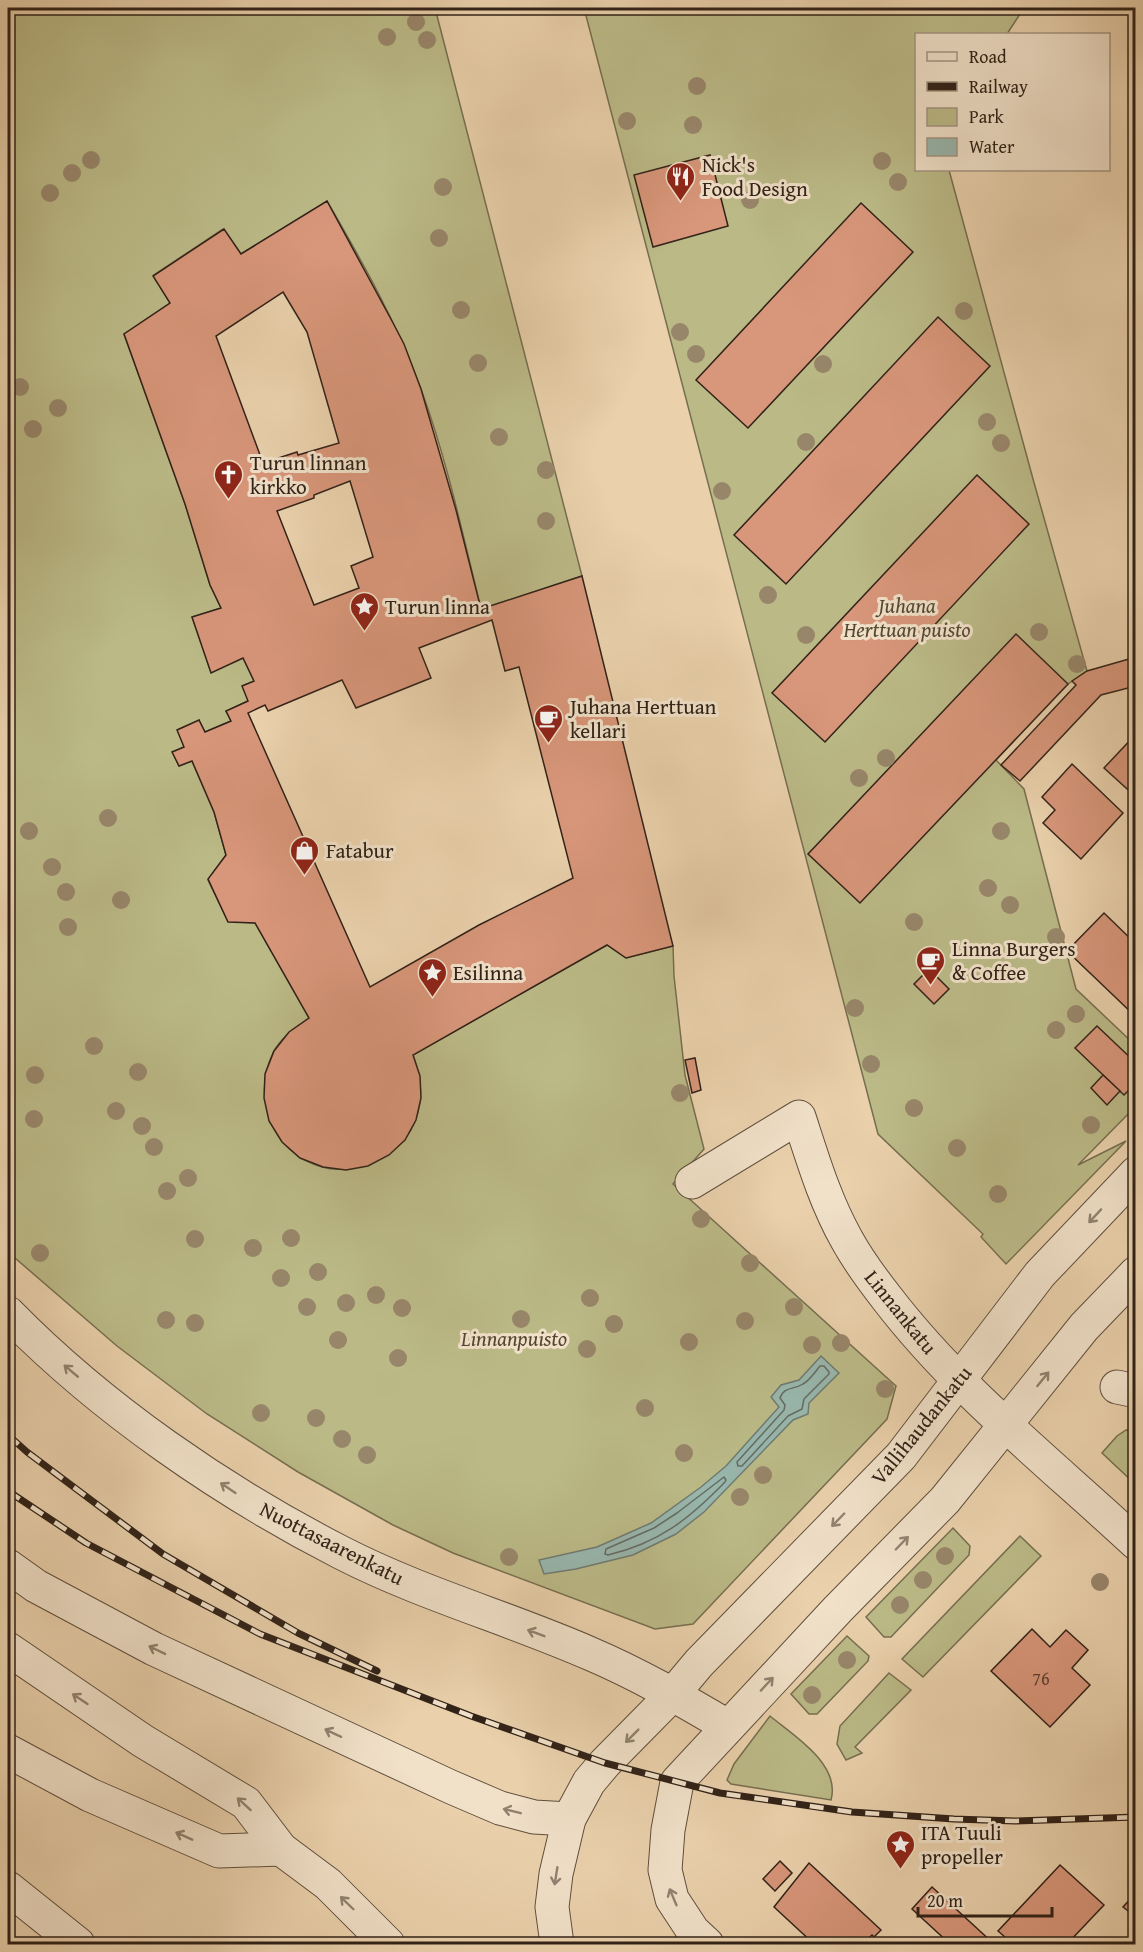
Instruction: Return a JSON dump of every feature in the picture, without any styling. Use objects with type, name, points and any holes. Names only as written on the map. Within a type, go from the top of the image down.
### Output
[{"type":"street","name":"Linnankatu","points":[[692,1182],[799,1117],[820,1183],[848,1242],[867,1272],[908,1325],[958,1380],[1136,1543]]},
{"type":"street","name":"Vallihaudankatu","points":[[557,1944],[552,1907],[556,1874],[569,1819],[589,1782],[673,1694],[699,1663],[900,1456],[1040,1274],[1136,1173]]},
{"type":"street","points":[[707,1944],[693,1931],[672,1899],[665,1870],[666,1844],[677,1782],[838,1609],[945,1500],[1084,1327],[1136,1273]]},
{"type":"street","name":"Nuottasaarenkatu","points":[[8,1313],[34,1340],[133,1423],[235,1493],[343,1554],[433,1593],[591,1654],[673,1694],[727,1726]]},
{"type":"street","points":[[8,1566],[36,1586],[154,1649],[451,1787],[500,1808],[534,1817],[569,1819]]},
{"type":"street","points":[[8,1649],[143,1741],[246,1803],[281,1849],[328,1884],[388,1944]]},
{"type":"street","points":[[8,1751],[90,1795],[219,1851],[281,1849]]},
{"type":"street","points":[[8,1888],[78,1944]]},
{"type":"green space","name":"Linnanpuisto","points":[[8,8],[435,8],[582,576],[481,609],[447,470],[412,364],[366,269],[327,201],[241,254],[223,229],[154,275],[170,303],[124,334],[185,504],[210,585],[221,608],[192,617],[211,672],[243,658],[254,681],[248,701],[226,711],[231,721],[205,732],[199,720],[184,747],[173,753],[179,766],[192,761],[214,812],[226,855],[208,880],[228,921],[255,923],[309,1018],[284,1038],[276,1048],[267,1070],[264,1088],[271,1122],[279,1137],[305,1160],[322,1167],[342,1169],[352,1166],[404,1140],[411,1130],[420,1102],[420,1083],[413,1055],[607,945],[626,958],[673,946],[685,1075],[704,1149],[673,1184],[896,1386],[887,1419],[693,1624],[655,1629],[453,1553],[393,1525],[298,1472],[207,1414],[117,1346],[8,1252]]},
{"type":"green space","name":"Juhana Herttuan puisto","points":[[584,8],[1024,8],[1008,33],[915,33],[915,171],[949,171],[1087,671],[1068,684],[996,760],[1024,789],[1076,989],[1135,1045],[1136,1106],[1078,1165],[1126,1141],[1006,1264],[981,1237],[983,1234],[878,1134]]},
{"type":"green space","points":[[1126,1430],[1135,1431],[1135,1484],[1102,1453],[1117,1436]]},
{"type":"green space","points":[[953,1528],[970,1546],[969,1555],[891,1637],[884,1637],[866,1617]]},
{"type":"green space","points":[[1020,1536],[1041,1556],[923,1677],[902,1659]]},
{"type":"green space","points":[[847,1636],[869,1656],[868,1661],[817,1714],[809,1714],[791,1694]]},
{"type":"green space","points":[[889,1673],[911,1690],[855,1747],[862,1753],[846,1760],[837,1744],[840,1726]]},
{"type":"green space","points":[[770,1716],[802,1741],[822,1763],[829,1774],[832,1787],[831,1800],[731,1784],[727,1780],[734,1764]]},
{"type":"water","points":[[821,1356],[839,1373],[809,1403],[808,1414],[793,1420],[704,1512],[676,1534],[633,1555],[544,1574],[539,1560],[597,1547],[651,1523],[701,1487],[726,1466],[779,1407],[771,1397],[781,1385],[799,1380]]},
{"type":"building","name":"Nick's Food Design","points":[[710,155],[728,226],[653,247],[634,175]]},
{"type":"building","points":[[327,201],[404,344],[421,389],[456,510],[481,609],[582,576],[673,946],[626,958],[607,945],[413,1055],[420,1076],[421,1098],[416,1120],[405,1140],[389,1155],[368,1166],[346,1170],[323,1167],[300,1158],[282,1142],[269,1121],[264,1098],[265,1074],[274,1051],[289,1032],[309,1018],[255,923],[228,922],[208,879],[226,855],[214,812],[192,761],[179,766],[172,752],[184,747],[177,730],[199,720],[205,732],[231,721],[226,711],[248,701],[242,686],[254,681],[243,658],[211,673],[192,617],[221,608],[210,585],[185,504],[124,334],[170,303],[153,276],[224,229],[241,254]],"holes":[[[283,292],[307,332],[339,443],[298,455],[297,452],[263,463],[216,336]],[[350,481],[373,557],[351,566],[359,588],[314,605],[277,511],[314,498],[314,495]],[[492,620],[505,671],[519,667],[573,878],[479,925],[370,987],[248,713],[265,705],[268,711],[342,680],[356,708],[431,678],[419,648]]]},
{"type":"building","points":[[861,203],[913,252],[748,428],[696,380]]},
{"type":"building","points":[[938,317],[990,366],[786,584],[734,535]]},
{"type":"building","points":[[977,475],[1029,524],[825,742],[772,693]]},
{"type":"building","points":[[1016,634],[1068,684],[860,903],[808,854]]},
{"type":"building","points":[[1136,657],[1136,686],[1101,695],[1020,781],[1001,765],[1076,685],[1072,681],[1087,671]]},
{"type":"building","points":[[1136,734],[1136,797],[1104,768]]},
{"type":"building","points":[[1072,764],[1123,813],[1081,859],[1043,823],[1055,810],[1042,797]]},
{"type":"building","points":[[1104,913],[1136,944],[1136,1017],[1067,951]]},
{"type":"building","name":"Linna Burgers & Coffee","points":[[929,969],[949,989],[934,1004],[914,984]]},
{"type":"building","points":[[1097,1026],[1136,1063],[1136,1083],[1124,1095],[1075,1048]]},
{"type":"building","points":[[695,1058],[701,1090],[692,1093],[685,1060]]},
{"type":"building","points":[[1103,1075],[1120,1091],[1107,1105],[1091,1088]]},
{"type":"building","points":[[1032,1629],[1050,1647],[1066,1630],[1088,1650],[1072,1668],[1090,1685],[1050,1727],[991,1671]]},
{"type":"building","points":[[780,1861],[792,1873],[775,1891],[763,1879]]},
{"type":"building","points":[[809,1863],[881,1930],[874,1937],[872,1935],[862,1944],[814,1944],[774,1907]]},
{"type":"building","points":[[1060,1865],[1104,1905],[1067,1944],[1013,1944],[998,1931]]},
{"type":"building","points":[[932,1887],[994,1944],[950,1944],[912,1909]]},
{"type":"building","points":[[1136,1893],[1136,1917],[1123,1907]]},
{"type":"railway","points":[[8,1435],[27,1452],[163,1554],[298,1633],[377,1671]]},
{"type":"railway","points":[[8,1491],[86,1543],[260,1634],[471,1716],[605,1763],[720,1793],[852,1812],[1015,1821],[1136,1817]]},
{"type":"place","name":"Nick's Food Design","points":[[681,202]]},
{"type":"place","name":"Turun linnan kirkko","points":[[229,500]]},
{"type":"place","name":"Turun linna","points":[[364,632]]},
{"type":"place","name":"Juhana Herttuan kellari","points":[[549,744]]},
{"type":"place","name":"Fatabur","points":[[305,876]]},
{"type":"place","name":"Linna Burgers & Coffee","points":[[931,986]]},
{"type":"place","name":"Esilinna","points":[[432,998]]},
{"type":"place","name":"ITA Tuuli propeller","points":[[900,1870]]}]
